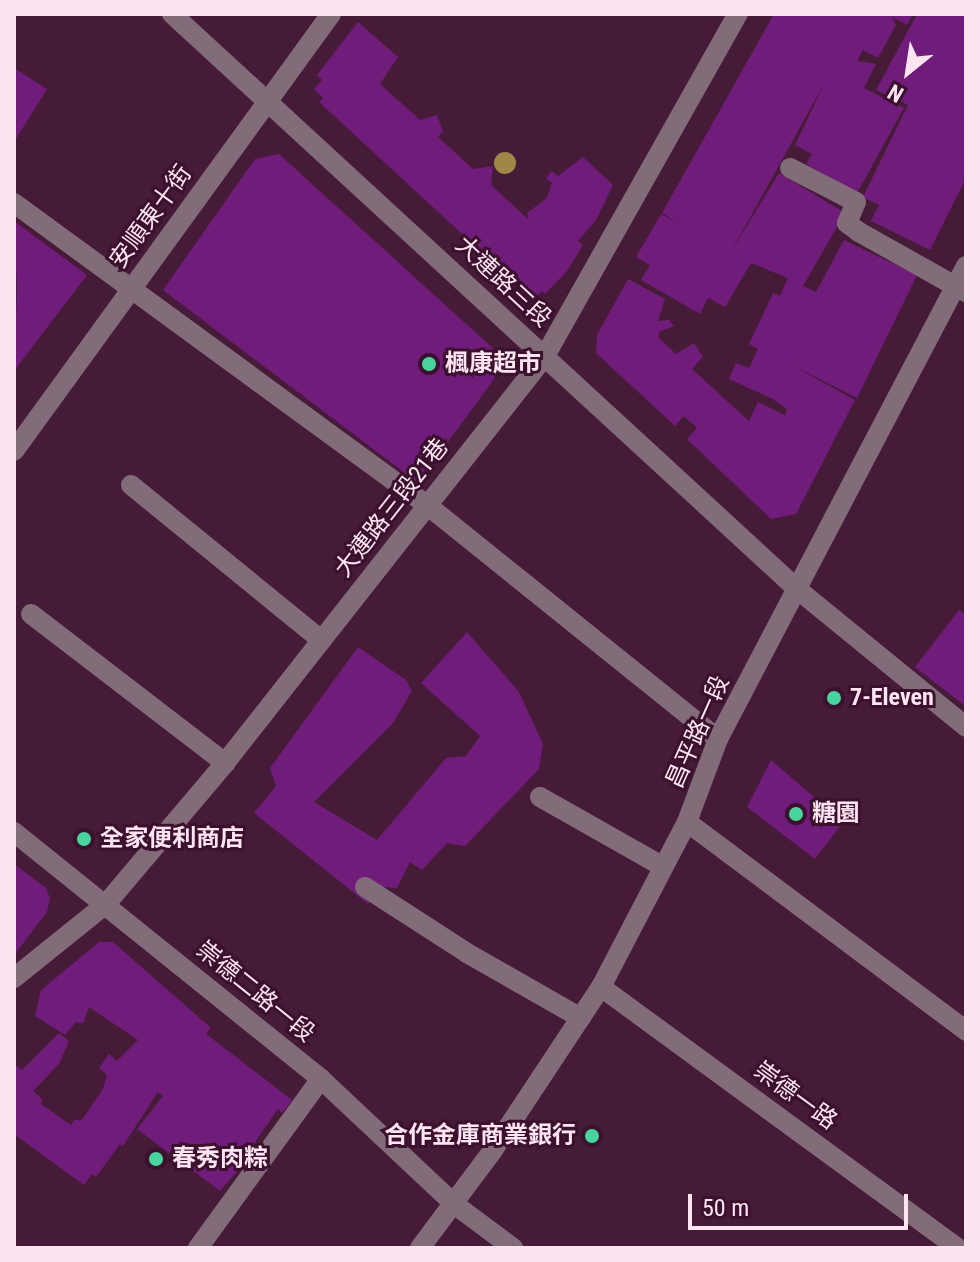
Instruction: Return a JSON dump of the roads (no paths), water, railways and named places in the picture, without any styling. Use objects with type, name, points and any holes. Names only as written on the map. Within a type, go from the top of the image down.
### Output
[{"type":"street","name":"大連路三段","points":[[172,14],[797,589],[966,726]]},
{"type":"street","name":"安順東十街","points":[[14,451],[331,14]]},
{"type":"street","name":"大連路三段21巷","points":[[14,978],[106,904],[225,763],[545,356],[738,14]]},
{"type":"street","points":[[790,168],[856,202],[847,223],[859,232],[961,289]]},
{"type":"street","points":[[14,203],[427,505],[718,739]]},
{"type":"street","name":"昌平路一段","points":[[420,1248],[454,1204],[601,987],[687,822],[718,739],[961,289],[966,266]]},
{"type":"street","points":[[131,485],[321,640]]},
{"type":"street","points":[[31,614],[225,763]]},
{"type":"street","points":[[540,797],[662,866]]},
{"type":"street","points":[[687,822],[966,1031]]},
{"type":"street","name":"崇德二路一段","points":[[14,832],[321,1079],[454,1204],[513,1248]]},
{"type":"street","points":[[365,887],[581,1018]]},
{"type":"street","name":"崇德一路","points":[[601,987],[958,1248]]},
{"type":"street","points":[[198,1248],[321,1079]]},
{"type":"place","name":"楓康超市","points":[[429,364]]},
{"type":"place","name":"7-Eleven","points":[[834,698]]},
{"type":"place","name":"糖園","points":[[796,814]]},
{"type":"place","name":"全家便利商店","points":[[84,839]]},
{"type":"place","name":"合作金庫商業銀行","points":[[592,1136]]},
{"type":"place","name":"春秀肉粽","points":[[156,1159]]}]
